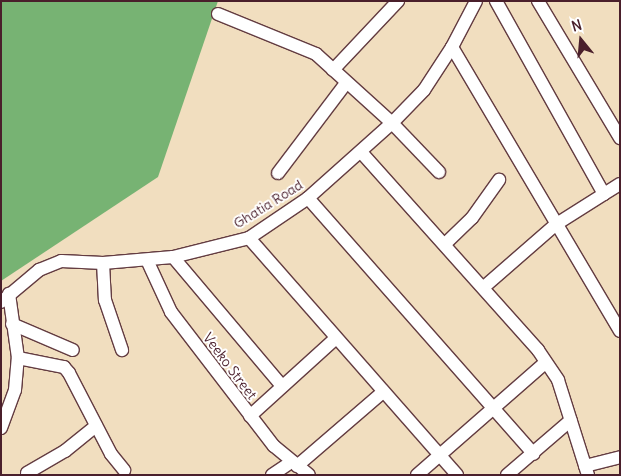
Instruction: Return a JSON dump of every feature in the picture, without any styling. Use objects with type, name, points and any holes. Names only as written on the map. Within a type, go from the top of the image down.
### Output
[{"type":"street","points":[[333,70],[398,1]]},
{"type":"street","name":"Ghatia Road","points":[[5,298],[39,270],[61,261],[103,262],[173,258],[249,238],[308,198],[362,152],[424,90],[452,47],[476,1]]},
{"type":"street","points":[[496,1],[604,194]]},
{"type":"street","points":[[538,1],[620,138]]},
{"type":"street","points":[[218,14],[316,54],[392,123],[439,172]]},
{"type":"street","points":[[452,47],[555,225],[620,331]]},
{"type":"street","points":[[278,173],[346,83]]},
{"type":"street","points":[[362,152],[484,287],[546,362],[558,380],[586,470],[620,457]]},
{"type":"street","points":[[445,244],[472,218],[499,180]]},
{"type":"street","points":[[484,287],[555,225],[620,184]]},
{"type":"street","points":[[308,198],[534,454]]},
{"type":"street","points":[[249,238],[335,339],[457,475]]},
{"type":"street","points":[[173,258],[282,386]]},
{"type":"street","name":"Veeko Street","points":[[147,260],[171,312],[250,416],[294,464],[309,475]]},
{"type":"street","points":[[103,262],[105,300],[122,350]]},
{"type":"street","points":[[1,428],[15,390],[18,358],[5,298]]},
{"type":"street","points":[[12,324],[73,350]]},
{"type":"street","points":[[250,416],[335,339]]},
{"type":"street","points":[[18,358],[64,367],[111,454],[124,470]]},
{"type":"street","points":[[417,475],[546,362]]},
{"type":"street","points":[[272,475],[294,464],[383,392]]},
{"type":"street","points":[[507,475],[534,454],[571,420]]},
{"type":"street","points":[[27,473],[65,451],[96,426]]},
{"type":"green space","points":[[1,1],[218,1],[158,177],[1,281]]}]
